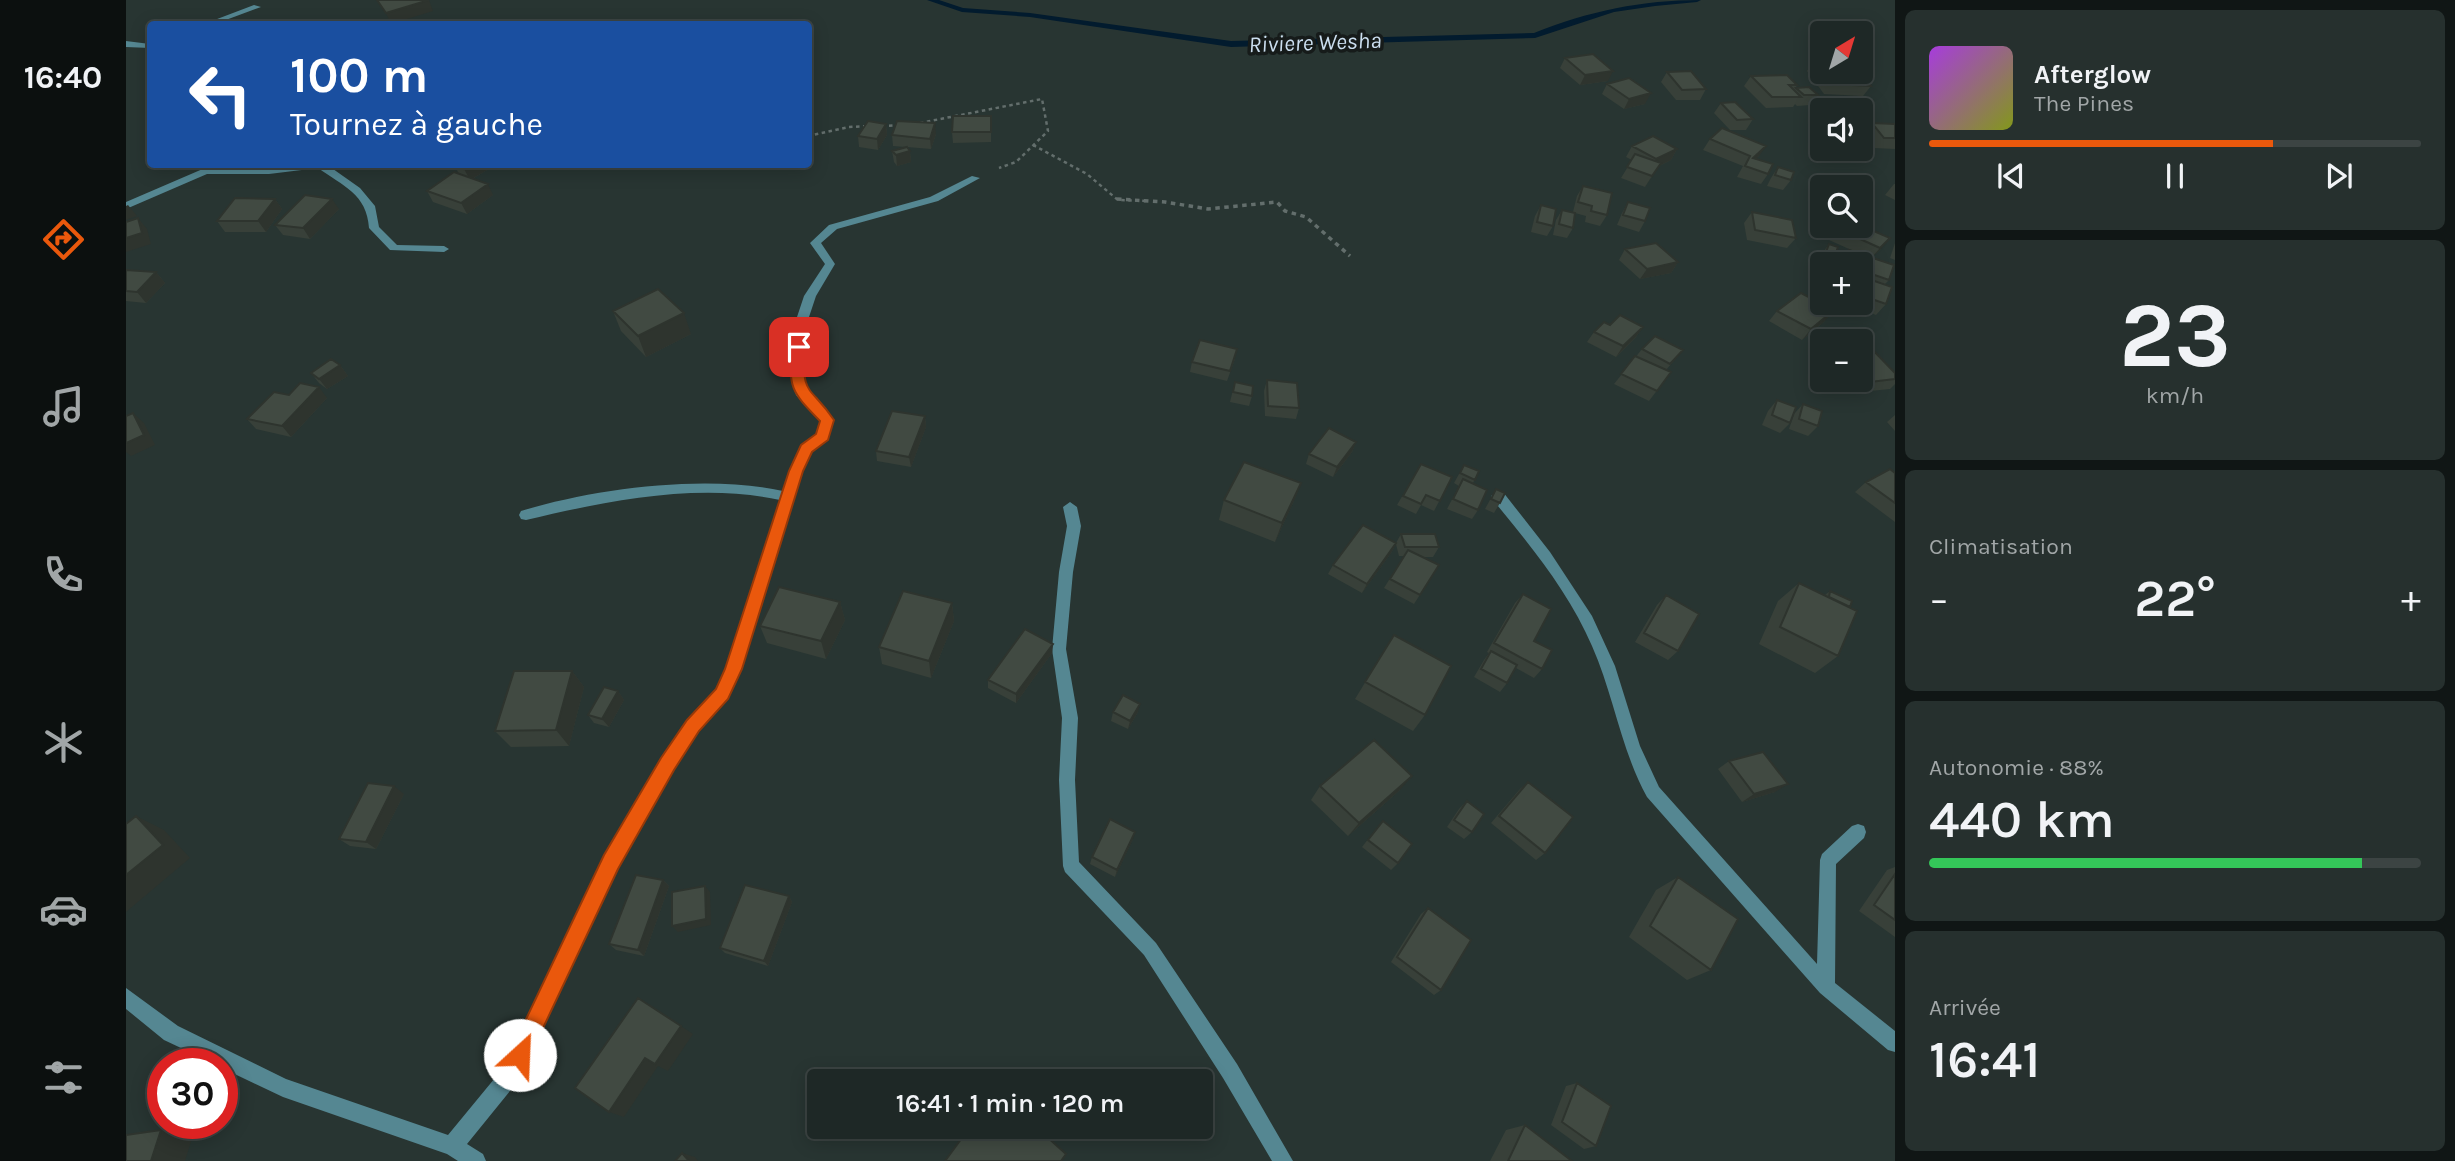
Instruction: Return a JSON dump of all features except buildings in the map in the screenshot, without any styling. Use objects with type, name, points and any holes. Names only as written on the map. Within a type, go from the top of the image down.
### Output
[{"type":"street","points":[[217,21],[257,8]]},
{"type":"street","points":[[126,44],[147,46]]},
{"type":"street","points":[[126,206],[205,171],[269,171],[295,168]]},
{"type":"street","points":[[326,168],[350,184],[364,198],[375,215],[374,228],[394,248],[444,249]]},
{"type":"street","points":[[452,1146],[511,1074],[611,862],[667,764],[693,726],[722,694],[733,669],[796,471],[806,449],[823,436],[827,420],[800,392],[796,372],[801,323],[810,296],[831,264],[815,243],[833,227],[934,200],[975,178]]},
{"type":"street","points":[[526,515],[560,506],[664,491],[765,490],[789,497]]},
{"type":"street","points":[[1498,496],[1535,541],[1584,615],[1608,666],[1639,770],[1653,792],[1826,987],[1895,1043]]},
{"type":"street","points":[[1070,507],[1074,526],[1066,572],[1059,649],[1070,718],[1067,780],[1071,866],[1150,949],[1230,1071],[1283,1161]]},
{"type":"street","points":[[1826,987],[1828,860],[1858,832]]},
{"type":"street","points":[[126,997],[171,1033],[283,1087],[452,1146],[476,1161]]},
{"type":"path","points":[[916,124],[1042,99],[1048,131],[1016,162],[975,178]]},
{"type":"path","points":[[812,135],[849,127],[903,125]]},
{"type":"path","points":[[1033,145],[1087,174],[1118,200],[1165,202],[1208,209],[1277,202],[1285,211],[1306,217],[1350,256]]},
{"type":"waterway","name":"Riviere Wesha","points":[[931,0],[962,10],[1030,15],[1231,44],[1535,35],[1614,10],[1697,0]]},
{"type":"route","points":[[520,1055],[611,862],[667,764],[693,726],[722,694],[733,669],[796,471],[806,449],[823,436],[827,420],[800,392],[796,372],[799,347]]}]
